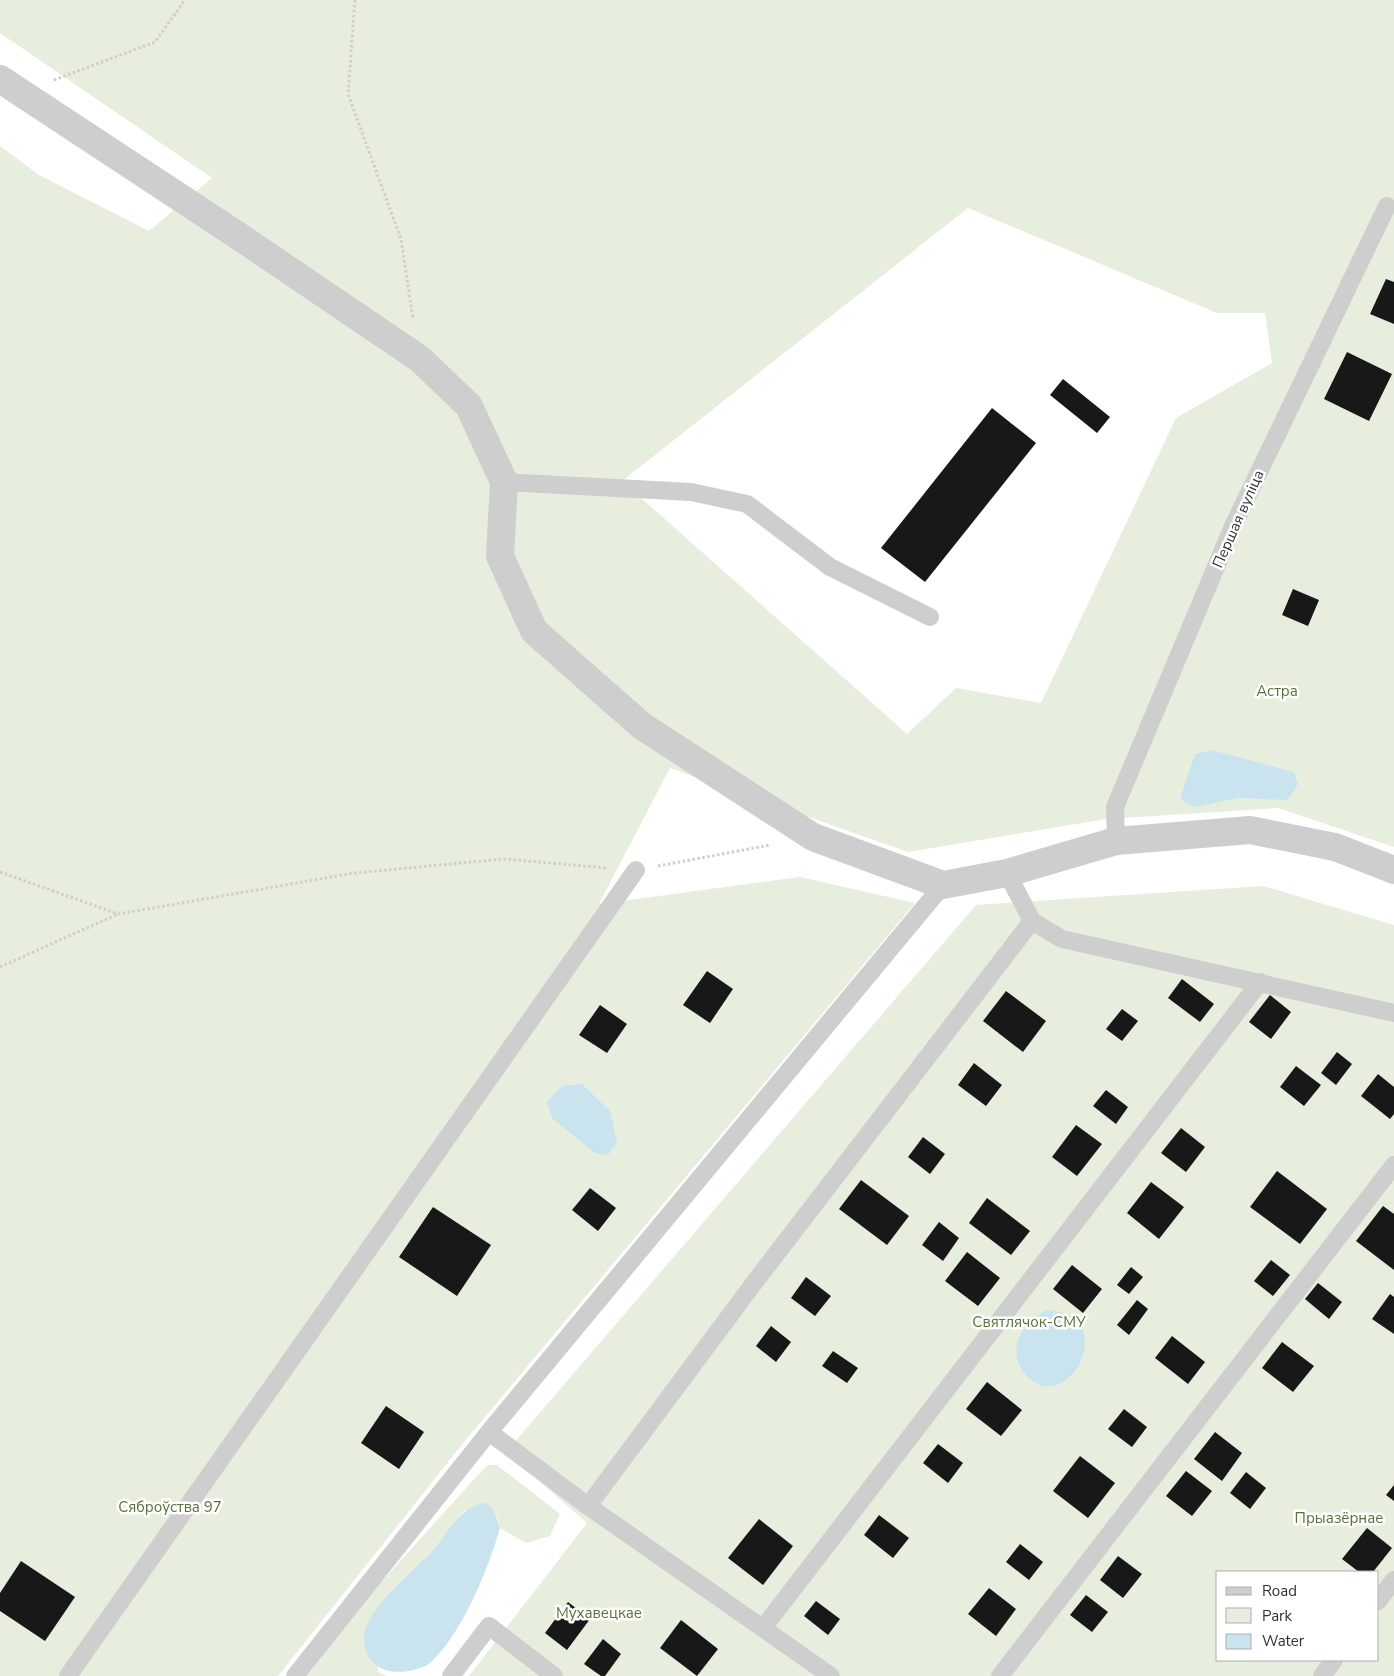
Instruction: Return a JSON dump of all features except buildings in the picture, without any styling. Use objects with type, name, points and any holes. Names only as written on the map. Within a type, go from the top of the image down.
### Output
[{"type":"street","points":[[10,86],[240,237],[420,359],[469,406],[504,482],[500,556],[534,631],[642,726],[813,837],[943,885],[1007,873],[1116,841],[1250,830],[1335,847],[1394,870]]},
{"type":"lane","name":"Першая вуліца","points":[[1116,841],[1115,807],[1234,524],[1388,206]]},
{"type":"lane","points":[[504,482],[691,492],[746,504],[830,566],[930,617]]},
{"type":"lane","points":[[68,1676],[636,870]]},
{"type":"lane","points":[[1007,873],[1032,921],[1062,939],[1394,1013]]},
{"type":"lane","points":[[296,1676],[489,1432],[943,885]]},
{"type":"lane","points":[[588,1506],[754,1283],[1032,921]]},
{"type":"lane","points":[[763,1628],[1260,982]]},
{"type":"lane","points":[[1000,1676],[1394,1165]]},
{"type":"lane","points":[[489,1432],[588,1506],[831,1676]]},
{"type":"lane","points":[[1379,1600],[1394,1580]]},
{"type":"lane","points":[[451,1676],[488,1626],[554,1676]]},
{"type":"lane","points":[[1322,1676],[1333,1661]]},
{"type":"path","points":[[10,86],[155,42],[185,0]]},
{"type":"path","points":[[355,0],[348,94],[401,239],[420,359]]},
{"type":"path","points":[[0,967],[118,914],[354,873],[504,859],[636,870],[813,837]]},
{"type":"path","points":[[0,872],[118,914]]},
{"type":"green space","points":[[0,0],[1394,0],[1394,847],[1278,808],[1106,819],[908,852],[670,768],[599,904],[800,877],[915,903],[464,1442],[278,1676],[0,1676],[0,146],[39,175],[149,231],[212,178],[0,33]],"holes":[[[968,208],[1217,313],[1265,313],[1272,363],[1176,418],[1041,703],[956,688],[907,734],[622,481]]]},
{"type":"green space","name":"Святлячок-СМУ","points":[[1263,886],[1394,925],[1394,1676],[469,1676],[587,1523],[506,1452],[976,905]]},
{"type":"green space","points":[[487,1465],[497,1465],[560,1514],[550,1536],[526,1543],[500,1528],[497,1517],[465,1510],[441,1541],[375,1612],[378,1672],[387,1676],[307,1676],[366,1599]]},
{"type":"water","points":[[1211,750],[1294,772],[1298,784],[1287,800],[1239,798],[1195,807],[1180,799],[1195,754]]},
{"type":"water","points":[[582,1084],[610,1111],[617,1142],[608,1155],[595,1153],[552,1118],[547,1102],[562,1086]]},
{"type":"water","points":[[1047,1310],[1070,1316],[1082,1328],[1085,1344],[1081,1360],[1072,1375],[1059,1384],[1043,1386],[1028,1377],[1021,1368],[1016,1349],[1018,1340],[1029,1323]]},
{"type":"water","points":[[486,1503],[493,1509],[500,1528],[481,1582],[452,1637],[429,1664],[420,1668],[402,1672],[384,1669],[376,1665],[366,1651],[364,1637],[365,1629],[377,1608],[432,1551],[455,1521],[469,1509]]},
{"type":"park label","name":"Астра","points":[[1277,691]]},
{"type":"park label","name":"Сяброўства 97","points":[[170,1507]]},
{"type":"park label","name":"Прыазёрнае","points":[[1339,1518]]},
{"type":"park label","name":"Мухавецкае","points":[[599,1613]]}]
